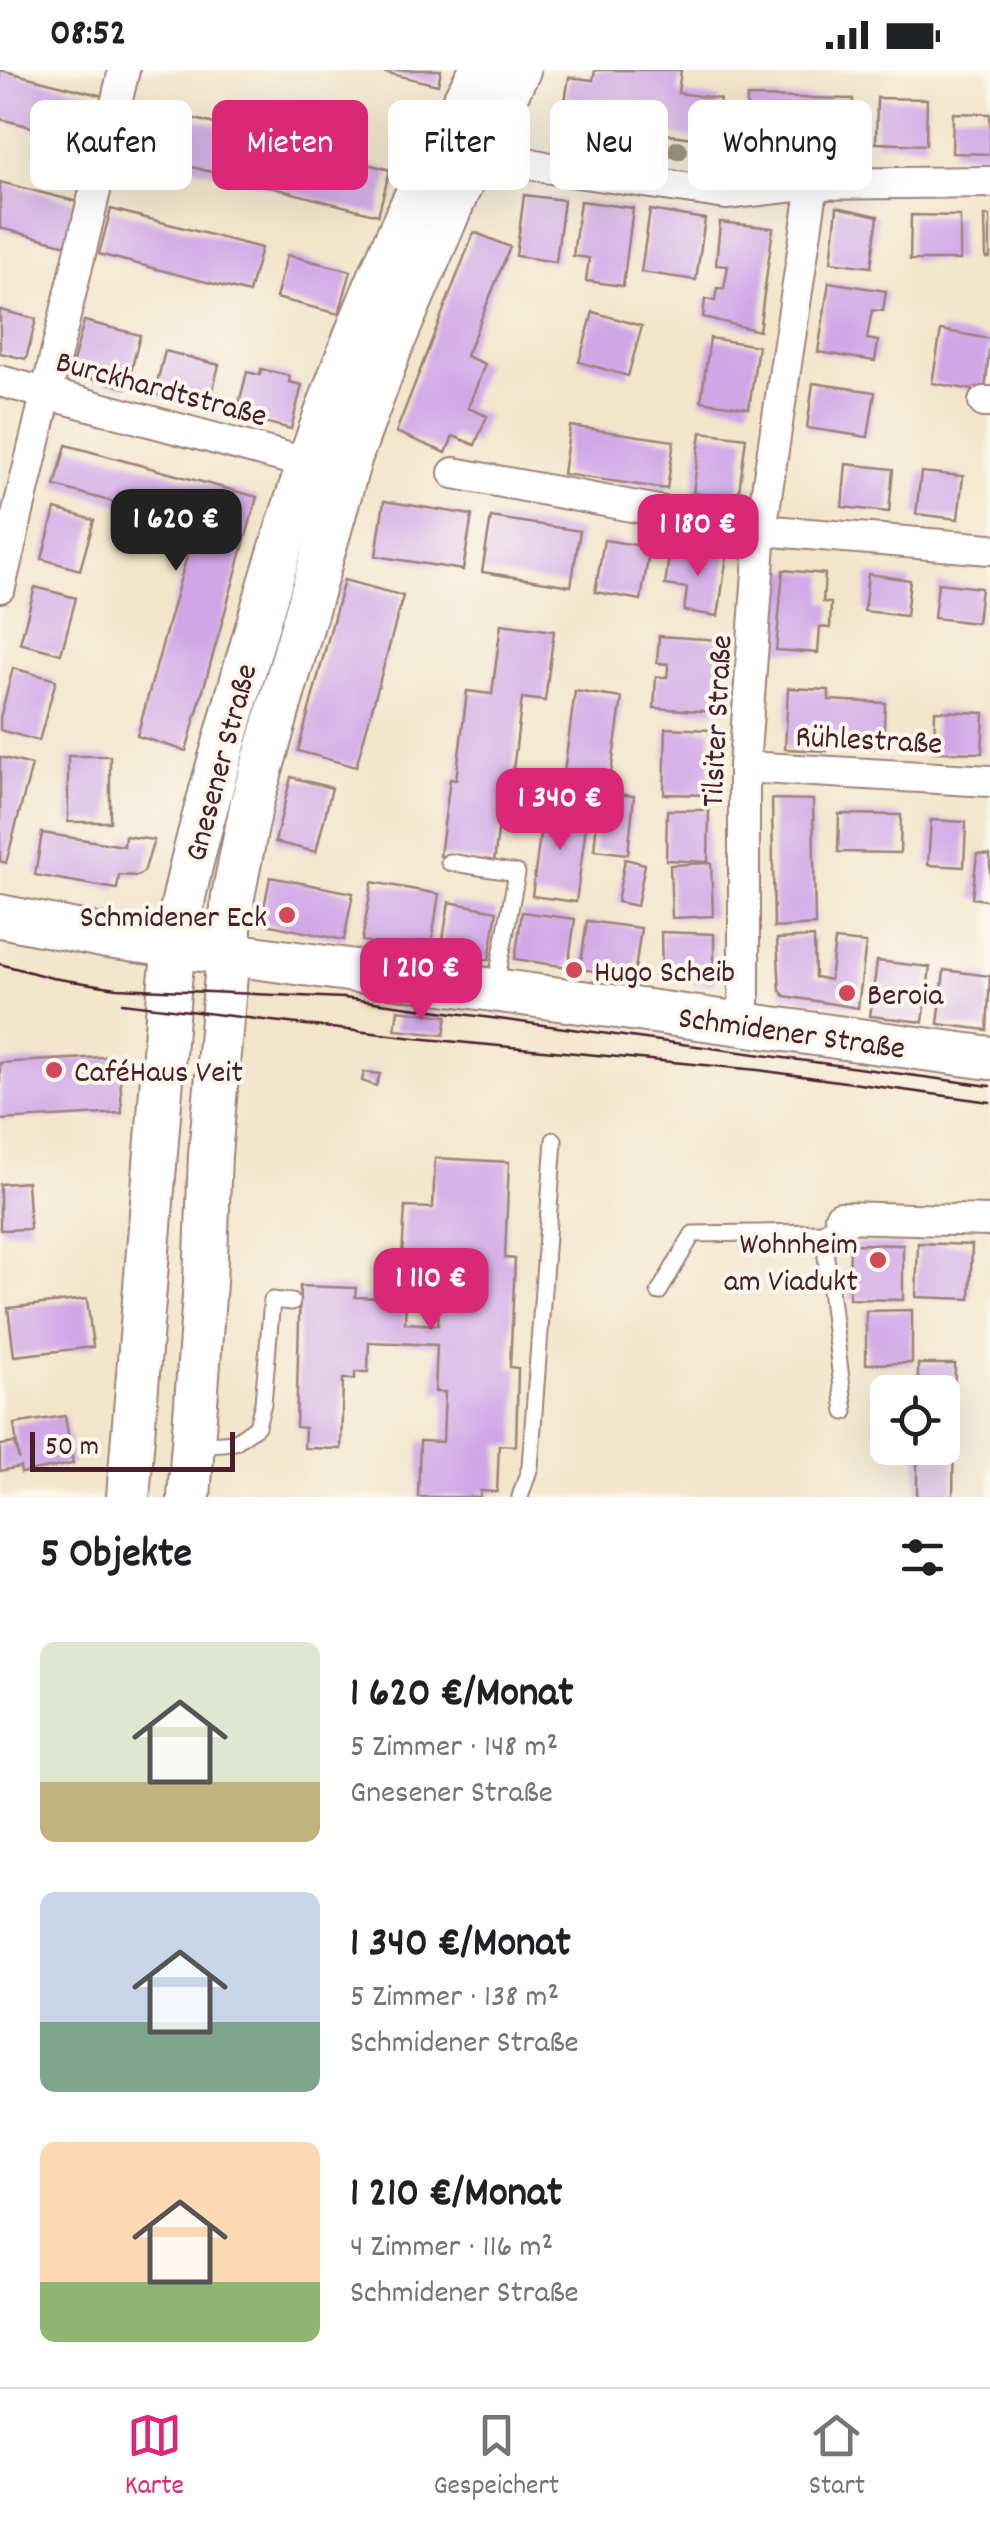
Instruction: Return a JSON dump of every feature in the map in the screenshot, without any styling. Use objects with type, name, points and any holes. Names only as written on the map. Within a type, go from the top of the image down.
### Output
[{"type":"main road","name":"Gnesener Straße","points":[[128,1497],[173,946],[185,884],[306,463],[335,385],[413,206],[480,70]]},
{"type":"main road","name":"Gnesener Straße","points":[[503,100],[519,70]]},
{"type":"main road","name":"Gnesener Straße","points":[[189,1497],[210,1156],[233,896],[252,802],[351,456],[391,347],[459,190]]},
{"type":"main road","name":"Schmidener Straße","points":[[0,916],[107,937],[990,1058]]},
{"type":"main road","points":[[145,1278],[205,1282]]},
{"type":"street","points":[[0,587],[124,70]]},
{"type":"street","points":[[530,164],[688,188]]},
{"type":"street","points":[[872,183],[990,182]]},
{"type":"street","points":[[700,190],[726,194],[761,190]]},
{"type":"street","name":"Tilsiter Straße","points":[[744,1025],[744,766],[761,530],[813,190]]},
{"type":"street","name":"Burckhardtstraße","points":[[0,381],[306,463]]},
{"type":"street","points":[[454,473],[761,530],[990,549]]},
{"type":"street","name":"Rühlestraße","points":[[744,766],[990,780]]},
{"type":"street","points":[[832,1225],[990,1221]]},
{"type":"lane","points":[[449,862],[517,874],[496,988]]},
{"type":"lane","points":[[520,1497],[530,1467],[554,1140]]},
{"type":"lane","points":[[659,1292],[692,1234],[832,1225],[844,1412]]},
{"type":"lane","points":[[191,1445],[234,1442],[257,1426],[263,1404],[272,1300],[292,1302]]},
{"type":"building","points":[[0,70],[103,96],[102,100],[30,100],[30,126],[0,119]]},
{"type":"building","points":[[374,70],[441,70],[438,85]]},
{"type":"building","points":[[595,70],[681,70],[678,93],[720,99],[688,100],[688,137],[668,134],[668,100],[565,100],[569,77],[593,80]]},
{"type":"building","points":[[747,97],[853,99],[853,100],[747,100]]},
{"type":"building","points":[[877,98],[927,99],[926,145],[876,143]]},
{"type":"building","points":[[953,113],[990,114],[990,154],[952,153]]},
{"type":"building","points":[[192,118],[212,123],[212,172],[192,167]]},
{"type":"building","points":[[368,164],[388,169],[378,215],[281,190],[368,190]]},
{"type":"building","points":[[0,182],[78,202],[67,245],[0,228]]},
{"type":"building","points":[[524,195],[564,200],[556,262],[516,256]]},
{"type":"building","points":[[580,201],[633,208],[623,286],[586,281],[589,258],[573,256]]},
{"type":"building","points":[[837,207],[878,216],[871,267],[831,262]]},
{"type":"building","points":[[111,209],[261,248],[249,293],[99,254]]},
{"type":"building","points":[[650,210],[705,219],[696,280],[641,272]]},
{"type":"building","points":[[911,215],[960,216],[960,260],[910,260]]},
{"type":"building","points":[[985,216],[990,216],[990,258],[986,258]]},
{"type":"building","points":[[720,222],[773,228],[759,331],[703,317],[705,299],[715,301],[717,288],[724,289],[728,266],[716,265]]},
{"type":"building","points":[[474,232],[510,247],[466,356],[485,364],[468,408],[487,416],[475,445],[453,436],[446,453],[396,432]]},
{"type":"building","points":[[287,255],[351,271],[339,314],[276,298]]},
{"type":"building","points":[[829,282],[886,291],[883,311],[872,310],[867,339],[878,341],[875,361],[818,352]]},
{"type":"building","points":[[0,310],[36,319],[26,359],[0,353]]},
{"type":"building","points":[[593,312],[642,326],[628,376],[579,362]]},
{"type":"building","points":[[84,321],[140,335],[127,388],[70,373]]},
{"type":"building","points":[[941,330],[990,339],[985,392],[932,383]]},
{"type":"building","points":[[710,338],[758,346],[749,408],[701,401]]},
{"type":"building","points":[[165,351],[219,365],[208,408],[154,394]]},
{"type":"building","points":[[261,369],[290,376],[289,382],[302,385],[291,429],[236,415],[247,372],[260,375]]},
{"type":"building","points":[[813,383],[875,392],[868,437],[807,428]]},
{"type":"building","points":[[570,426],[674,441],[667,489],[563,474]]},
{"type":"building","points":[[701,432],[746,438],[738,499],[693,493]]},
{"type":"building","points":[[66,445],[257,497],[186,751],[137,736],[194,530],[144,517],[145,511],[55,486]]},
{"type":"building","points":[[846,464],[893,469],[889,512],[842,507]]},
{"type":"building","points":[[921,472],[963,476],[958,519],[916,514]]},
{"type":"building","points":[[384,501],[472,515],[463,570],[376,556]]},
{"type":"building","points":[[55,509],[94,520],[80,570],[42,559]]},
{"type":"building","points":[[491,517],[580,531],[571,586],[482,572]]},
{"type":"building","points":[[604,540],[650,547],[641,600],[595,592]]},
{"type":"building","points":[[670,549],[727,556],[718,616],[684,611],[687,588],[665,585]]},
{"type":"building","points":[[783,570],[825,574],[823,602],[831,603],[830,628],[820,627],[818,653],[776,650]]},
{"type":"building","points":[[868,574],[910,580],[906,616],[864,611]]},
{"type":"building","points":[[344,580],[403,596],[356,767],[298,751]]},
{"type":"building","points":[[938,583],[981,588],[977,623],[934,618]]},
{"type":"building","points":[[35,587],[76,598],[61,654],[20,643]]},
{"type":"building","points":[[501,624],[554,631],[545,701],[522,698],[511,787],[504,786],[494,863],[440,856],[450,779],[456,780],[467,691],[492,694]]},
{"type":"building","points":[[659,636],[720,640],[715,712],[654,708],[656,677],[667,677],[668,669],[668,664],[657,663]]},
{"type":"building","points":[[13,668],[56,680],[39,741],[0,730]]},
{"type":"building","points":[[788,688],[829,690],[829,700],[885,703],[883,748],[785,749]]},
{"type":"building","points":[[575,691],[622,698],[609,786],[563,779]]},
{"type":"building","points":[[935,711],[984,713],[982,753],[934,752]]},
{"type":"building","points":[[666,728],[711,730],[709,795],[664,794]]},
{"type":"building","points":[[68,756],[110,756],[110,822],[68,822]]},
{"type":"building","points":[[0,757],[32,765],[6,863],[0,861]]},
{"type":"building","points":[[291,777],[332,788],[316,852],[275,842]]},
{"type":"building","points":[[600,792],[634,796],[628,854],[594,850]]},
{"type":"building","points":[[772,799],[813,800],[815,925],[774,928]]},
{"type":"building","points":[[544,804],[588,811],[576,902],[532,896]]},
{"type":"building","points":[[667,810],[709,810],[708,862],[666,860]]},
{"type":"building","points":[[839,814],[901,815],[900,853],[838,852]]},
{"type":"building","points":[[931,820],[966,822],[964,867],[928,865]]},
{"type":"building","points":[[42,833],[124,846],[125,836],[154,840],[144,872],[137,876],[119,875],[117,889],[35,875]]},
{"type":"building","points":[[977,854],[990,855],[990,901],[972,898]]},
{"type":"building","points":[[625,859],[645,864],[637,906],[617,902]]},
{"type":"building","points":[[711,863],[713,916],[672,918],[670,865]]},
{"type":"building","points":[[270,877],[353,893],[344,940],[261,923]]},
{"type":"building","points":[[372,882],[439,894],[430,953],[362,941]]},
{"type":"building","points":[[449,902],[497,911],[489,960],[441,952]]},
{"type":"building","points":[[522,912],[575,919],[568,967],[515,959]]},
{"type":"building","points":[[587,921],[641,928],[634,977],[580,969]]},
{"type":"building","points":[[661,932],[714,934],[714,985],[662,979]]},
{"type":"building","points":[[814,937],[815,977],[830,980],[835,940],[866,943],[858,1008],[785,996],[780,991],[777,939]]},
{"type":"building","points":[[877,961],[930,967],[923,1022],[870,1016]]},
{"type":"building","points":[[944,970],[990,976],[987,1030],[938,1024]]},
{"type":"building","points":[[398,1010],[447,1016],[444,1035],[395,1030]]},
{"type":"building","points":[[119,1056],[122,1113],[0,1120],[0,1063]]},
{"type":"building","points":[[364,1072],[380,1074],[376,1086],[362,1081]]},
{"type":"building","points":[[435,1158],[509,1162],[505,1258],[515,1259],[510,1367],[518,1368],[516,1446],[499,1445],[497,1492],[480,1491],[480,1497],[418,1497],[420,1441],[443,1442],[445,1392],[435,1392],[437,1345],[369,1342],[368,1372],[355,1372],[355,1379],[343,1379],[341,1449],[304,1448],[305,1428],[296,1427],[300,1286],[356,1288],[355,1297],[406,1299],[405,1323],[438,1325],[441,1259],[402,1257],[405,1207],[433,1208]]},
{"type":"building","points":[[27,1182],[30,1229],[0,1230],[0,1184]]},
{"type":"building","points":[[918,1243],[972,1245],[970,1299],[916,1297]]},
{"type":"building","points":[[850,1244],[903,1245],[903,1300],[849,1299]]},
{"type":"building","points":[[87,1299],[93,1347],[14,1356],[8,1308]]},
{"type":"building","points":[[912,1310],[912,1363],[866,1364],[866,1311]]},
{"type":"building","points":[[918,1364],[955,1364],[955,1375],[918,1375]]},
{"type":"building","points":[[65,1416],[73,1464],[21,1473],[20,1467],[0,1471],[0,1445],[15,1443],[19,1460],[14,1424]]},
{"type":"building","points":[[917,1465],[953,1465],[953,1497],[917,1497]]},
{"type":"tram line","points":[[0,964],[52,978],[117,988],[344,998],[990,1086]]},
{"type":"tram line","points":[[122,1003],[415,1038],[758,1070],[990,1102]]},
{"type":"place","name":"Schmidener Eck","points":[[287,915]]},
{"type":"place","name":"Hugo Scheib","points":[[574,970]]},
{"type":"place","name":"Beroia","points":[[847,993]]},
{"type":"place","name":"CaféHaus Veit","points":[[54,1070]]},
{"type":"place","name":"Wohnheim am Viadukt","points":[[878,1260]]}]
